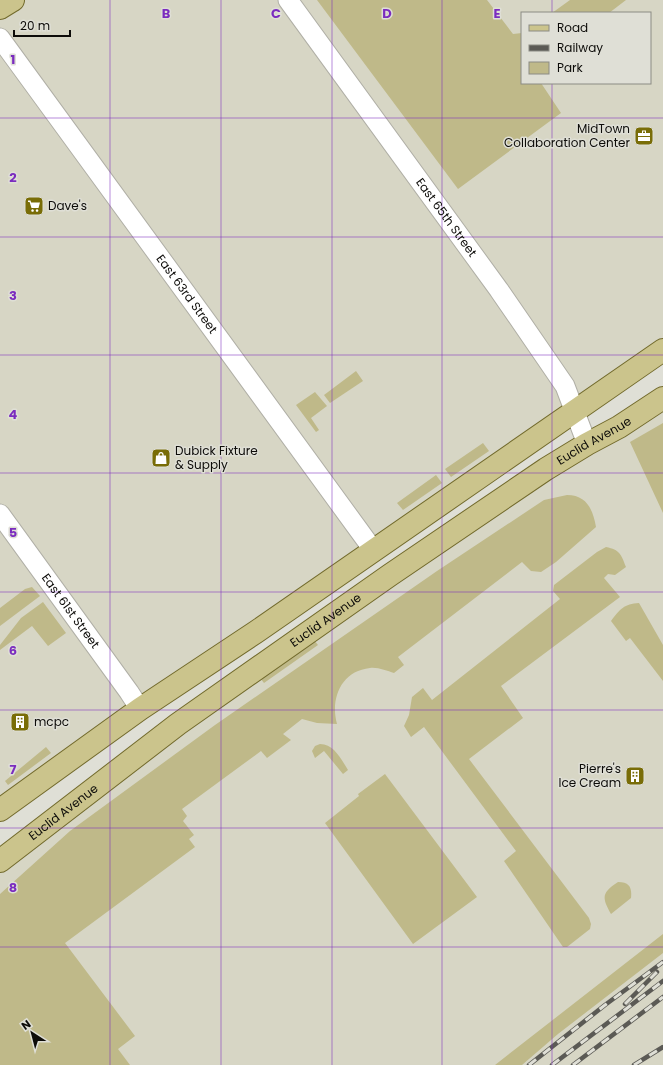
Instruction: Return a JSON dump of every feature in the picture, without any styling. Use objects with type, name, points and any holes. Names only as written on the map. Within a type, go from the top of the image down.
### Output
[{"type":"main road","points":[[0,8],[13,0]]},
{"type":"main road","points":[[0,810],[140,709],[256,632],[663,350]]},
{"type":"main road","name":"Euclid Avenue","points":[[0,861],[178,724],[285,648],[534,477],[587,444],[619,427],[663,398]]},
{"type":"street","name":"East 65th Street","points":[[288,0],[503,296],[565,386],[587,444]]},
{"type":"street","name":"East 63rd Street","points":[[0,38],[374,551]]},
{"type":"street","name":"East 61st Street","points":[[0,514],[130,692],[140,709]]},
{"type":"shaded area","points":[[13,0],[663,0],[663,350],[0,810],[0,8]]},
{"type":"shaded area","points":[[663,398],[663,1065],[0,1065],[0,861],[178,724]]},
{"type":"green space","points":[[317,0],[487,0],[513,34],[521,33],[521,84],[542,84],[561,113],[458,189]]},
{"type":"green space","points":[[570,0],[626,0],[610,12],[553,12]]},
{"type":"green space","points":[[356,371],[363,381],[330,403],[324,395]]},
{"type":"green space","points":[[315,392],[327,406],[311,418],[319,430],[316,432],[296,405]]},
{"type":"green space","points":[[663,423],[663,513],[630,442]]},
{"type":"green space","points":[[483,443],[489,451],[451,477],[445,469]]},
{"type":"green space","points":[[436,475],[442,483],[403,510],[397,503]]},
{"type":"green space","points":[[567,495],[580,498],[588,505],[591,509],[596,527],[556,562],[541,572],[531,571],[522,562],[398,657],[404,665],[394,673],[382,669],[370,668],[360,670],[352,674],[345,680],[337,696],[335,715],[337,724],[317,723],[302,719],[283,734],[291,740],[267,758],[261,751],[182,809],[187,816],[183,821],[194,835],[189,839],[195,847],[65,943],[135,1036],[118,1049],[130,1065],[0,1065],[0,894],[70,831],[215,725],[437,571],[544,500]]},
{"type":"green space","points":[[606,547],[619,553],[626,567],[615,575],[608,574],[604,578],[620,597],[501,686],[523,718],[469,759],[589,918],[591,924],[590,929],[567,947],[563,947],[504,861],[516,851],[424,727],[411,737],[404,726],[409,715],[412,697],[423,688],[432,700],[560,599],[553,591],[554,585],[597,552]]},
{"type":"green space","points":[[32,587],[40,596],[0,626],[0,608],[25,589]]},
{"type":"green space","points":[[43,602],[66,633],[48,646],[32,626],[0,650],[0,645],[21,618]]},
{"type":"green space","points":[[639,603],[663,645],[663,681],[630,638],[626,641],[611,621],[617,613],[626,606]]},
{"type":"green space","points":[[314,640],[318,645],[264,683],[260,678]]},
{"type":"green space","points":[[320,744],[333,749],[348,770],[343,774],[324,751],[315,758],[312,751],[315,746]]},
{"type":"green space","points":[[46,747],[51,753],[8,785],[5,781]]},
{"type":"green space","points":[[385,774],[477,897],[413,944],[325,823],[359,796],[358,794]]},
{"type":"green space","points":[[618,882],[628,884],[631,891],[631,898],[611,914],[606,904],[605,896],[608,889]]},
{"type":"green space","points":[[663,934],[663,953],[558,1034],[522,1065],[495,1065]]},
{"type":"railway","points":[[529,1065],[605,1005],[663,962]]},
{"type":"railway","points":[[625,1004],[657,972]]},
{"type":"railway","points":[[552,1065],[663,981]]},
{"type":"railway","points":[[573,1065],[663,997]]},
{"type":"railway","points":[[634,1065],[663,1047]]},
{"type":"place","name":"MidTown Collaboration Center","points":[[644,136]]},
{"type":"place","name":"Dave's","points":[[34,206]]},
{"type":"place","name":"Dubick Fixture & Supply","points":[[161,458]]},
{"type":"place","name":"mcpc","points":[[20,722]]},
{"type":"place","name":"Pierre's Ice Cream","points":[[635,776]]}]
